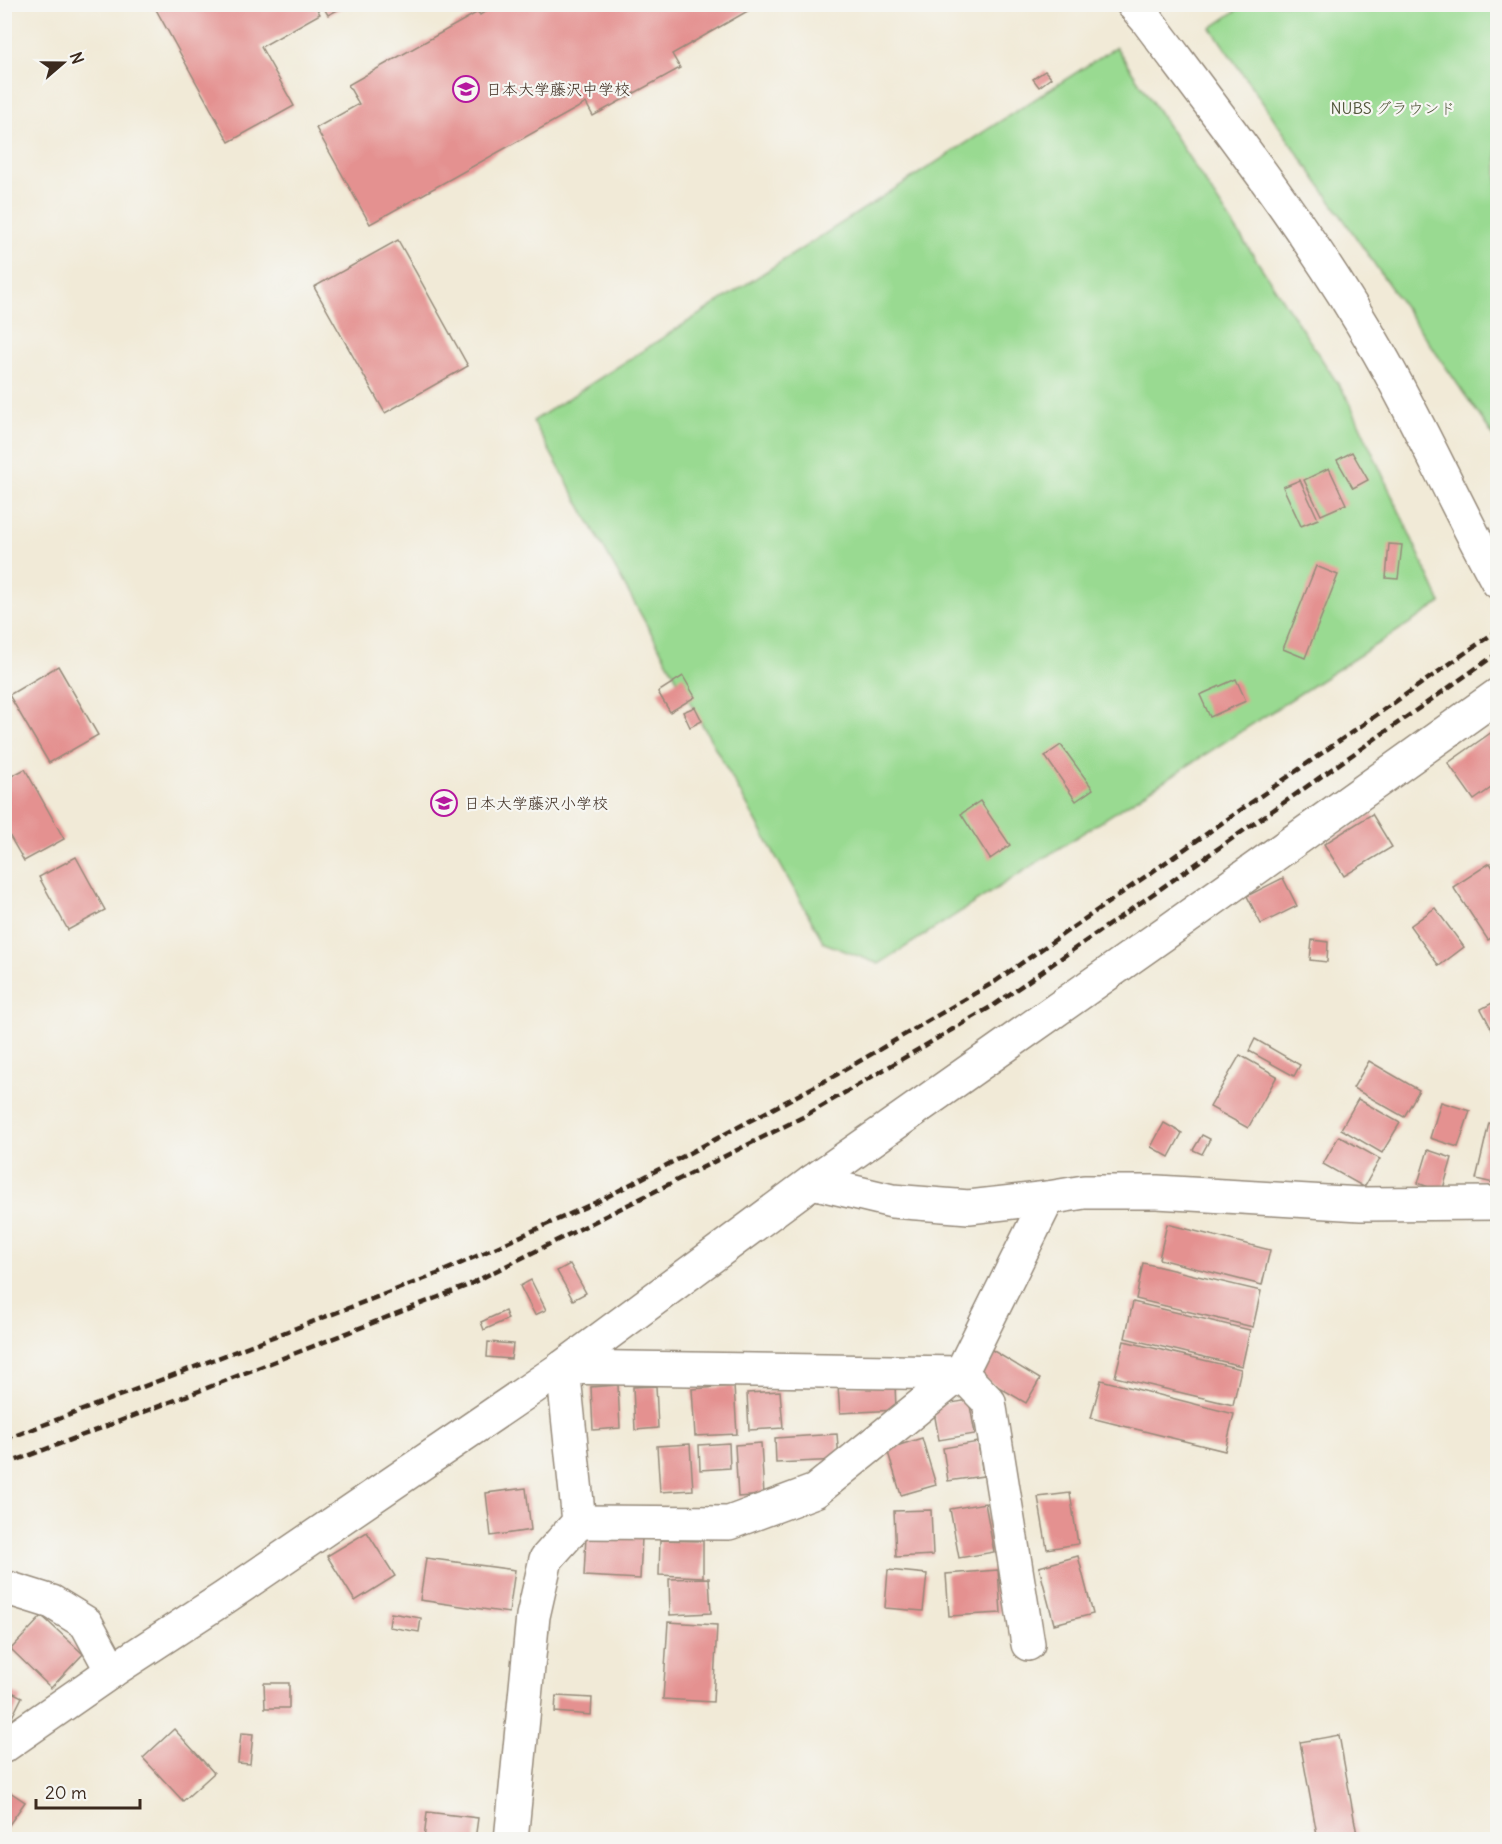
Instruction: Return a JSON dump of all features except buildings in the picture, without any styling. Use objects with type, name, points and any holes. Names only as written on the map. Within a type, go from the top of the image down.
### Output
[{"type":"street","points":[[1133,4],[1154,29],[1306,235],[1383,361],[1431,449],[1497,582]]},
{"type":"street","points":[[4,1746],[563,1367],[812,1182],[1171,929],[1497,695]]},
{"type":"street","points":[[812,1182],[892,1201],[958,1207],[1084,1192],[1157,1192],[1361,1204],[1497,1203]]},
{"type":"street","points":[[579,1522],[729,1523],[815,1491],[962,1373],[1048,1198]]},
{"type":"street","points":[[563,1367],[962,1373],[989,1402],[1028,1644]]},
{"type":"street","points":[[511,1839],[533,1616],[546,1559],[579,1522],[563,1367]]},
{"type":"street","points":[[4,1587],[52,1602],[86,1623],[112,1671]]},
{"type":"green space","name":"NUBS グラウンド","points":[[1246,4],[1497,5],[1497,441],[1211,28]]},
{"type":"green space","points":[[1116,47],[1348,399],[1441,603],[879,964],[824,943],[533,421]]},
{"type":"railway","points":[[4,1440],[437,1274],[601,1200],[836,1075],[996,981],[1498,630]]},
{"type":"railway","points":[[4,1465],[464,1287],[805,1116],[994,1005],[1498,653]]},
{"type":"place","name":"日本大学藤沢中学校","points":[[466,89]]},
{"type":"place","name":"日本大学藤沢小学校","points":[[444,803]]}]
